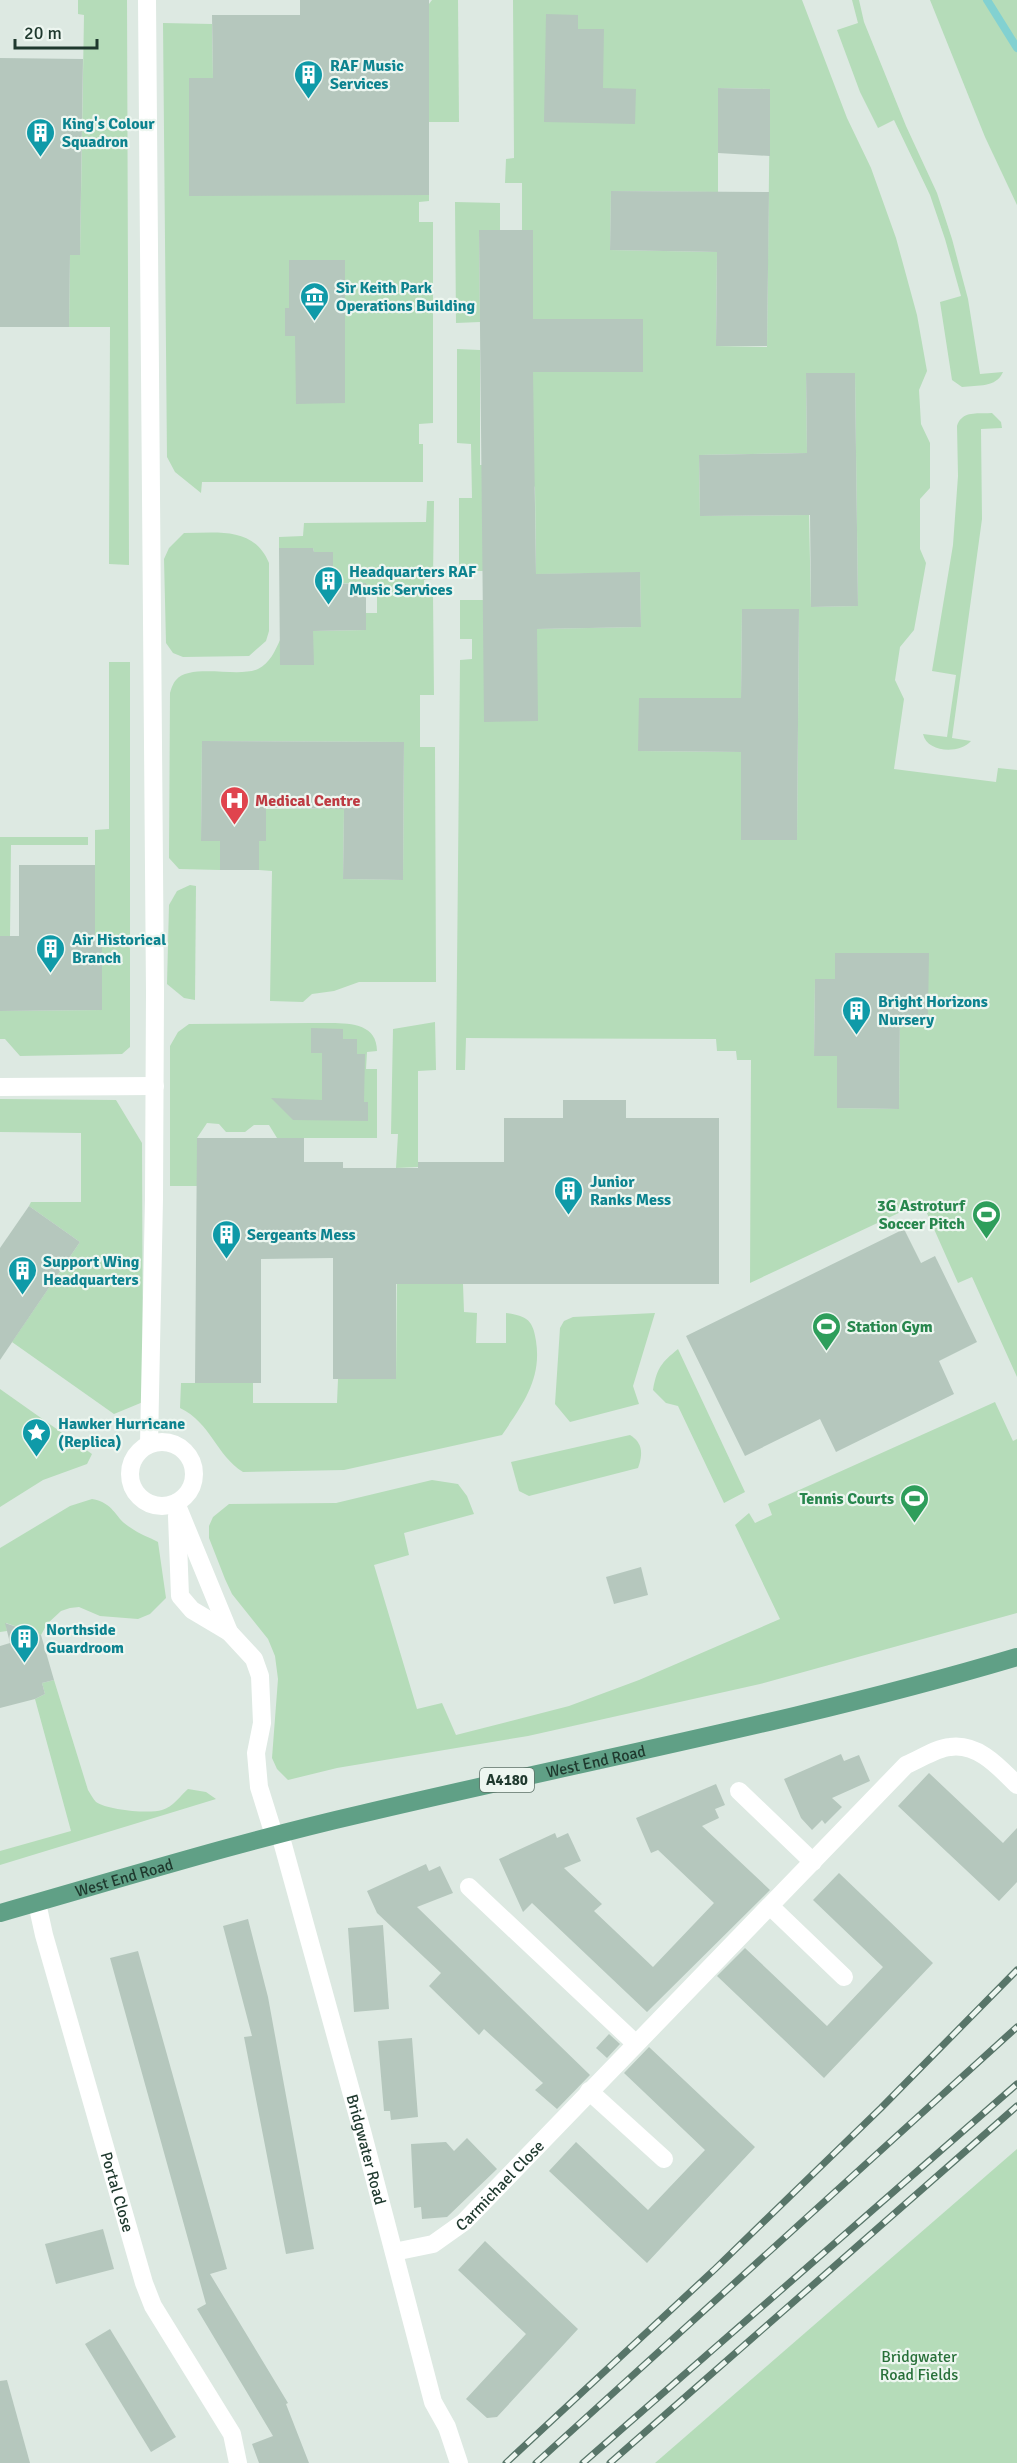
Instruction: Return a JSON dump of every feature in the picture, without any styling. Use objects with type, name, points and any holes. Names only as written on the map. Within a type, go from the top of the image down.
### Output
[{"type":"main road","name":"West End Road","points":[[0,1913],[277,1834],[912,1688],[1017,1657]]},
{"type":"street","points":[[147,0],[155,1086],[149,1444]]},
{"type":"street","points":[[0,1087],[155,1086]]},
{"type":"street","points":[[159,1441],[179,1446],[192,1461],[194,1481],[184,1498],[176,1503],[157,1506],[148,1504],[134,1491],[130,1482],[131,1463],[141,1448],[159,1441]]},
{"type":"street","points":[[176,1503],[229,1632]]},
{"type":"street","points":[[176,1503],[180,1596],[192,1610],[229,1632]]},
{"type":"street","name":"Bridgwater Road","points":[[229,1632],[255,1659],[260,1676],[262,1723],[256,1753],[259,1787],[277,1834],[394,2252],[433,2402],[447,2427],[459,2463]]},
{"type":"street","name":"Carmichael Close","points":[[394,2252],[433,2244],[464,2222],[906,1765],[949,1747],[972,1748],[998,1766],[1017,1785]]},
{"type":"street","points":[[739,1791],[813,1862]]},
{"type":"street","points":[[469,1887],[635,2043]]},
{"type":"street","name":"Portal Close","points":[[37,1903],[44,1935],[144,2283],[153,2306],[232,2434],[238,2463]]},
{"type":"street","points":[[770,1906],[844,1977]]},
{"type":"street","points":[[589,2091],[664,2159]]},
{"type":"green space","points":[[78,0],[127,0],[129,565],[109,564],[110,327],[69,327],[70,255],[80,254],[84,15],[78,14]]},
{"type":"green space","points":[[432,0],[458,0],[459,122],[429,122],[429,4]]},
{"type":"green space","points":[[513,0],[802,0],[847,118],[871,168],[896,238],[917,315],[927,371],[919,390],[921,424],[930,443],[930,488],[920,499],[920,549],[926,563],[914,630],[900,647],[895,680],[904,699],[894,769],[996,782],[998,768],[1017,770],[1017,1377],[972,1277],[958,1283],[922,1202],[750,1283],[751,1060],[737,1060],[736,1051],[717,1051],[716,1039],[466,1038],[465,1070],[456,1070],[460,660],[472,659],[472,639],[460,639],[460,600],[483,600],[537,629],[641,627],[640,573],[536,574],[535,486],[483,571],[459,571],[459,498],[472,498],[471,444],[457,443],[457,349],[480,350],[480,465],[533,464],[533,372],[643,372],[643,319],[533,319],[522,230],[522,183],[505,183],[506,159],[514,158]],"holes":[[[718,88],[770,89],[767,347],[716,346],[717,252],[610,250],[611,191],[718,192]],[[855,373],[858,606],[811,607],[809,515],[700,516],[699,455],[807,453],[806,374]],[[742,609],[799,609],[797,840],[741,840],[741,752],[639,751],[639,698],[741,698]],[[835,953],[929,954],[900,1015],[899,1109],[837,1108],[837,1056],[814,1055],[815,979],[835,979]]]},
{"type":"green space","points":[[852,0],[859,0],[864,22],[906,126],[937,193],[968,299],[980,374],[1003,372],[996,381],[991,383],[962,387],[952,380],[940,302],[961,296],[930,195],[894,120],[878,128],[860,92],[837,30],[858,23]]},
{"type":"green space","points":[[930,0],[1017,0],[1017,205],[985,137]]},
{"type":"green space","points":[[163,23],[212,24],[213,78],[189,79],[189,195],[429,195],[429,201],[419,202],[419,222],[433,222],[433,423],[419,424],[419,444],[423,444],[423,482],[202,482],[201,493],[175,472],[167,457]]},
{"type":"green space","points":[[455,202],[500,203],[500,231],[479,231],[480,322],[456,323]]},
{"type":"green space","points":[[992,413],[1001,422],[1002,428],[981,429],[982,519],[952,738],[971,741],[959,748],[944,750],[931,745],[923,734],[947,737],[956,675],[932,671],[953,545],[958,476],[957,426],[959,421],[967,415]]},
{"type":"green space","points":[[427,501],[434,501],[433,579],[424,580],[424,595],[433,595],[434,695],[420,695],[420,747],[435,747],[436,982],[359,982],[334,991],[312,994],[303,1002],[270,1001],[272,871],[259,870],[259,841],[266,841],[266,809],[344,809],[343,879],[403,880],[404,742],[202,741],[201,840],[220,841],[220,870],[179,869],[169,858],[170,693],[176,680],[192,672],[239,672],[258,669],[269,660],[280,640],[280,665],[313,665],[313,631],[366,630],[366,613],[377,613],[377,597],[366,596],[365,583],[313,584],[313,579],[333,579],[333,552],[314,552],[313,548],[279,548],[279,537],[303,536],[304,523],[426,522]]},
{"type":"green space","points":[[184,533],[221,533],[244,537],[262,551],[269,563],[269,631],[266,641],[249,656],[183,657],[173,653],[166,643],[164,559],[169,548]]},
{"type":"green space","points":[[109,662],[130,662],[130,1047],[122,1054],[20,1056],[5,1039],[0,1039],[0,1011],[102,1010],[102,935],[95,935],[95,830],[109,829]]},
{"type":"green space","points":[[0,837],[88,837],[88,845],[11,845],[10,936],[0,936]]},
{"type":"green space","points":[[190,885],[196,886],[195,1000],[184,998],[167,984],[169,905],[177,891]]},
{"type":"green space","points":[[435,1022],[436,1070],[418,1071],[418,1167],[396,1168],[398,1134],[391,1134],[393,1029]]},
{"type":"green space","points":[[342,1023],[362,1027],[370,1032],[375,1040],[377,1051],[367,1052],[366,1069],[377,1069],[377,1138],[277,1138],[269,1125],[254,1125],[245,1132],[226,1132],[219,1124],[207,1123],[197,1138],[197,1186],[170,1186],[170,1046],[178,1032],[189,1024]]},
{"type":"green space","points":[[0,1099],[116,1100],[142,1143],[143,1402],[114,1414],[12,1342],[80,1242],[29,1206],[31,1202],[81,1202],[81,1133],[0,1132]]},
{"type":"green space","points":[[397,1265],[418,1284],[463,1284],[464,1312],[477,1313],[476,1343],[506,1343],[506,1313],[524,1318],[531,1324],[535,1334],[537,1355],[533,1380],[523,1402],[502,1435],[344,1470],[243,1472],[226,1457],[199,1422],[180,1408],[181,1383],[253,1383],[253,1403],[337,1403],[338,1379],[396,1379]]},
{"type":"green space","points":[[655,1313],[633,1386],[639,1404],[570,1422],[555,1404],[560,1328],[564,1321],[573,1317]]},
{"type":"green space","points":[[678,1349],[745,1492],[724,1503],[678,1406],[666,1403],[653,1390],[661,1366]]},
{"type":"green space","points":[[0,1389],[92,1454],[87,1464],[43,1480],[0,1507]]},
{"type":"green space","points":[[995,1402],[1013,1441],[1017,1439],[1017,1613],[760,1684],[528,1736],[337,1768],[288,1780],[277,1769],[272,1758],[278,1679],[275,1656],[268,1639],[232,1594],[209,1538],[209,1526],[213,1517],[229,1504],[336,1503],[432,1480],[458,1484],[467,1496],[474,1514],[404,1533],[409,1555],[374,1565],[417,1709],[442,1703],[456,1735],[569,1706],[639,1680],[780,1619],[735,1525],[749,1513],[755,1523],[772,1515],[768,1504]]},
{"type":"green space","points":[[630,1435],[641,1449],[638,1468],[529,1496],[519,1491],[511,1462]]},
{"type":"green space","points":[[92,1499],[110,1507],[125,1524],[158,1542],[166,1598],[150,1614],[138,1619],[100,1616],[79,1607],[61,1611],[47,1624],[41,1635],[6,1623],[7,1631],[0,1632],[0,1548],[70,1506]]},
{"type":"green space","points":[[54,1680],[88,1790],[96,1802],[118,1809],[148,1812],[166,1809],[188,1789],[206,1792],[216,1799],[0,1865],[0,1851],[71,1831],[35,1699],[45,1694],[42,1683]]},
{"type":"green space","name":"Bridgwater Road Fields","points":[[1017,2149],[1017,2463],[655,2463]]},
{"type":"building","name":"RAF Music Services","points":[[300,0],[429,0],[429,195],[189,196],[189,78],[213,78],[212,15],[300,15]]},
{"type":"building","points":[[546,14],[578,15],[578,29],[604,29],[603,88],[636,89],[635,124],[544,122]]},
{"type":"building","name":"King's Colour Squadron","points":[[0,58],[83,59],[80,255],[70,255],[69,327],[0,327]]},
{"type":"building","points":[[718,88],[770,89],[770,156],[718,153]]},
{"type":"building","points":[[611,191],[769,192],[767,346],[716,346],[717,252],[610,250]]},
{"type":"building","points":[[479,230],[533,230],[533,319],[643,319],[643,372],[533,372],[536,574],[640,572],[641,627],[537,629],[538,721],[484,722]]},
{"type":"building","name":"Sir Keith Park Operations Building","points":[[289,260],[345,260],[345,403],[296,404],[295,336],[285,336],[285,308],[289,308]]},
{"type":"building","points":[[806,373],[855,373],[858,606],[811,607],[810,515],[700,516],[699,455],[807,453]]},
{"type":"building","name":"Headquarters RAF Music Services","points":[[279,548],[313,548],[314,552],[333,552],[333,584],[366,583],[366,630],[313,631],[314,665],[280,665]]},
{"type":"building","points":[[742,609],[799,609],[797,840],[741,840],[741,752],[638,751],[639,698],[741,698]]},
{"type":"building","name":"Medical Centre","points":[[202,741],[404,742],[403,880],[343,879],[344,809],[266,808],[266,841],[259,841],[259,870],[220,870],[220,841],[201,841]]},
{"type":"building","name":"Air Historical Branch","points":[[19,865],[95,865],[95,935],[102,935],[102,1010],[0,1011],[0,936],[19,936]]},
{"type":"building","name":"Bright Horizons Nursery","points":[[835,953],[929,953],[928,1015],[900,1015],[899,1109],[837,1108],[837,1056],[814,1056],[815,979],[835,979]]},
{"type":"building","points":[[311,1028],[343,1029],[343,1039],[357,1039],[357,1054],[365,1054],[364,1102],[368,1102],[368,1121],[293,1120],[271,1098],[322,1100],[322,1053],[311,1053]]},
{"type":"building","points":[[563,1100],[626,1100],[626,1118],[719,1118],[719,1284],[396,1284],[396,1379],[333,1379],[333,1258],[261,1259],[261,1383],[195,1383],[197,1138],[304,1138],[304,1162],[343,1162],[343,1168],[418,1168],[418,1162],[504,1162],[504,1118],[563,1118]]},
{"type":"building","name":"Support Wing Headquarters","points":[[29,1206],[80,1242],[0,1360],[0,1248]]},
{"type":"building","name":"Station Gym","points":[[904,1229],[921,1263],[935,1256],[977,1342],[939,1361],[954,1394],[836,1452],[820,1419],[745,1456],[686,1336]]},
{"type":"building","points":[[641,1567],[648,1595],[614,1604],[606,1577]]},
{"type":"building","name":"Northside Guardroom","points":[[5,1623],[41,1635],[54,1680],[42,1683],[45,1694],[35,1699],[0,1708],[0,1646],[10,1643]]},
{"type":"building","points":[[841,1754],[844,1761],[859,1755],[870,1781],[832,1798],[842,1807],[825,1824],[822,1820],[812,1830],[801,1818],[784,1779]]},
{"type":"building","points":[[929,1773],[1003,1843],[1017,1828],[1017,1882],[999,1901],[898,1806]]},
{"type":"building","points":[[716,1784],[725,1805],[715,1809],[719,1818],[702,1826],[770,1890],[647,2012],[532,1903],[523,1912],[499,1859],[555,1833],[557,1838],[568,1833],[581,1861],[564,1868],[602,1904],[594,1911],[653,1967],[714,1903],[658,1850],[651,1853],[636,1818]]},
{"type":"building","points":[[426,1864],[429,1871],[440,1866],[453,1893],[417,1907],[590,2075],[557,2109],[535,2090],[543,2083],[484,2029],[479,2035],[429,1986],[441,1973],[377,1913],[367,1891]]},
{"type":"building","points":[[839,1873],[933,1963],[824,2078],[717,1976],[745,1948],[827,2026],[883,1967],[813,1900]]},
{"type":"building","points":[[248,1919],[268,1997],[314,2249],[286,2254],[244,2037],[252,2036],[223,1926]]},
{"type":"building","points":[[383,1925],[389,2009],[354,2012],[348,1928]]},
{"type":"building","points":[[138,1951],[227,2269],[210,2274],[288,2403],[286,2404],[309,2463],[259,2463],[252,2444],[273,2436],[197,2309],[206,2304],[110,1958]]},
{"type":"building","points":[[609,2034],[620,2044],[607,2058],[596,2048]]},
{"type":"building","points":[[412,2038],[418,2117],[391,2120],[390,2111],[384,2111],[378,2041]]},
{"type":"building","points":[[649,2047],[755,2147],[647,2263],[549,2171],[576,2142],[648,2210],[705,2150],[624,2073]]},
{"type":"building","points":[[467,2138],[497,2169],[447,2217],[422,2219],[421,2207],[414,2208],[411,2144],[446,2142],[454,2151]]},
{"type":"building","points":[[103,2229],[114,2269],[56,2284],[45,2244]]},
{"type":"building","points":[[485,2241],[578,2329],[497,2417],[487,2418],[466,2399],[526,2334],[458,2270]]},
{"type":"building","points":[[110,2329],[176,2437],[151,2452],[85,2344]]},
{"type":"building","points":[[7,2380],[30,2463],[0,2463],[0,2381]]},
{"type":"waterway","points":[[987,0],[1017,48]]},
{"type":"railway","points":[[506,2463],[715,2269],[881,2108],[1017,1970]]},
{"type":"railway","points":[[536,2463],[1017,2027]]},
{"type":"railway","points":[[583,2463],[1017,2084]]},
{"type":"railway","points":[[610,2463],[1017,2106]]},
{"type":"place","name":"RAF Music Services","points":[[309,100]]},
{"type":"place","name":"King's Colour Squadron","points":[[41,158]]},
{"type":"place","name":"Sir Keith Park Operations Building","points":[[315,322]]},
{"type":"place","name":"Headquarters RAF Music Services","points":[[328,606]]},
{"type":"place","name":"Medical Centre","points":[[234,826]]},
{"type":"place","name":"Air Historical Branch","points":[[51,974]]},
{"type":"place","name":"Bright Horizons Nursery","points":[[857,1036]]},
{"type":"place","name":"Junior Ranks Mess","points":[[569,1216]]},
{"type":"place","name":"3G Astroturf Soccer Pitch","points":[[986,1240]]},
{"type":"place","name":"Sergeants Mess","points":[[226,1260]]},
{"type":"place","name":"Support Wing Headquarters","points":[[22,1296]]},
{"type":"place","name":"Station Gym","points":[[826,1352]]},
{"type":"place","name":"Hawker Hurricane (Replica)","points":[[37,1458]]},
{"type":"place","name":"Tennis Courts","points":[[915,1524]]},
{"type":"place","name":"Northside Guardroom","points":[[25,1664]]}]
